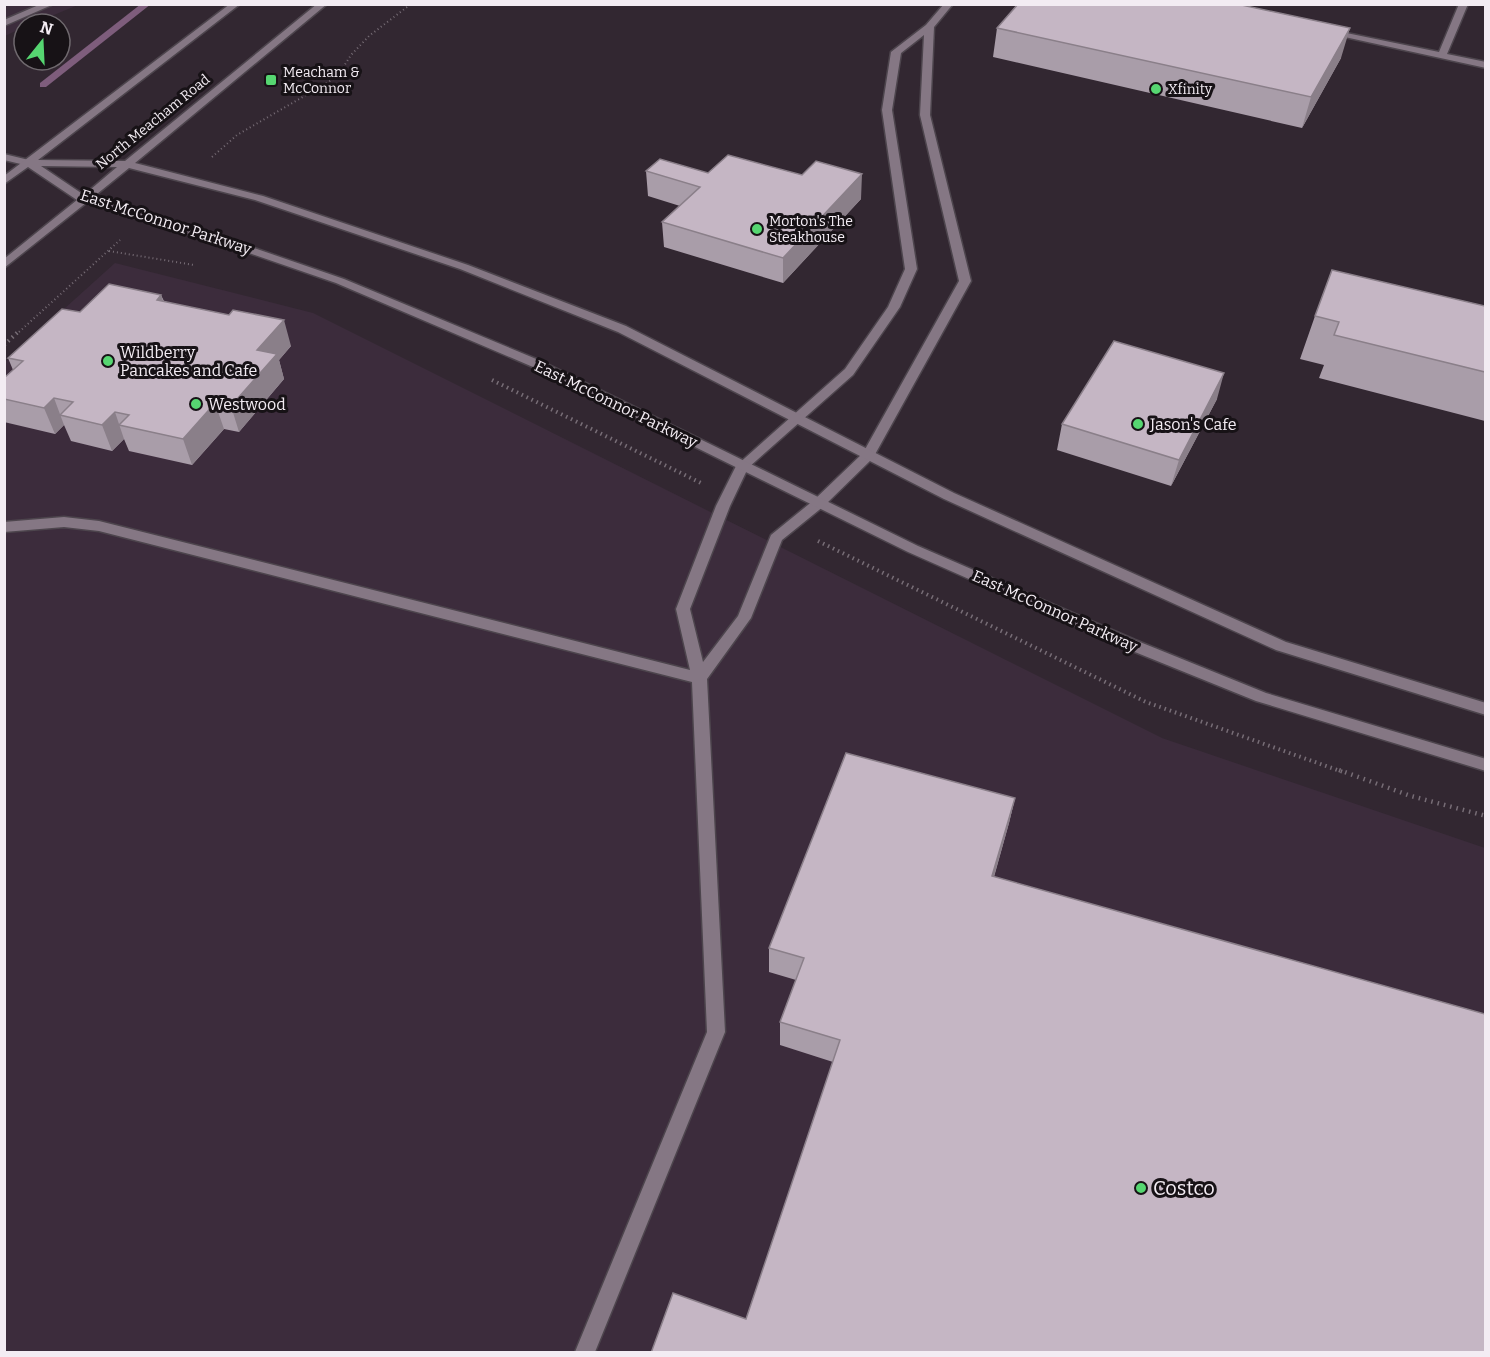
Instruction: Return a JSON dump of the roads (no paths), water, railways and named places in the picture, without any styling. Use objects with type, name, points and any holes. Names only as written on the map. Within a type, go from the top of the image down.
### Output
[{"type":"street","points":[[4,23],[50,4]]},
{"type":"street","points":[[4,181],[236,4]]},
{"type":"street","name":"North Meacham Road","points":[[4,265],[323,4]]},
{"type":"street","points":[[585,1353],[716,1032],[699,678],[683,609],[723,506],[742,466],[849,372],[894,307],[904,288],[911,269],[887,110],[896,52],[929,27],[949,4]]},
{"type":"street","points":[[1442,56],[1464,4]]},
{"type":"street","points":[[699,678],[744,618],[776,538],[819,503],[868,455],[964,281],[925,115],[929,27]]},
{"type":"street","points":[[1314,29],[1485,65]]},
{"type":"street","points":[[4,157],[28,162]]},
{"type":"street","name":"East McConnor Parkway","points":[[28,162],[125,164],[188,178],[259,198],[464,267],[622,329],[949,496],[1281,646],[1485,709]]},
{"type":"street","name":"East McConnor Parkway","points":[[28,162],[83,199],[254,251],[340,281],[537,364],[913,549],[1130,644],[1261,697],[1485,765]]},
{"type":"street","points":[[4,527],[64,522],[99,526],[699,678]]},
{"type":"waterway","points":[[43,85],[147,4]]},
{"type":"place","name":"Meacham & McConnor","points":[[271,80]]},
{"type":"place","name":"Xfinity","points":[[1156,89]]},
{"type":"place","name":"Morton's The Steakhouse","points":[[757,229]]},
{"type":"place","name":"Wildberry Pancakes and Cafe","points":[[108,361]]},
{"type":"place","name":"Westwood","points":[[196,404]]},
{"type":"place","name":"Jason's Cafe","points":[[1138,424]]},
{"type":"place","name":"Costco","points":[[1141,1188]]}]
